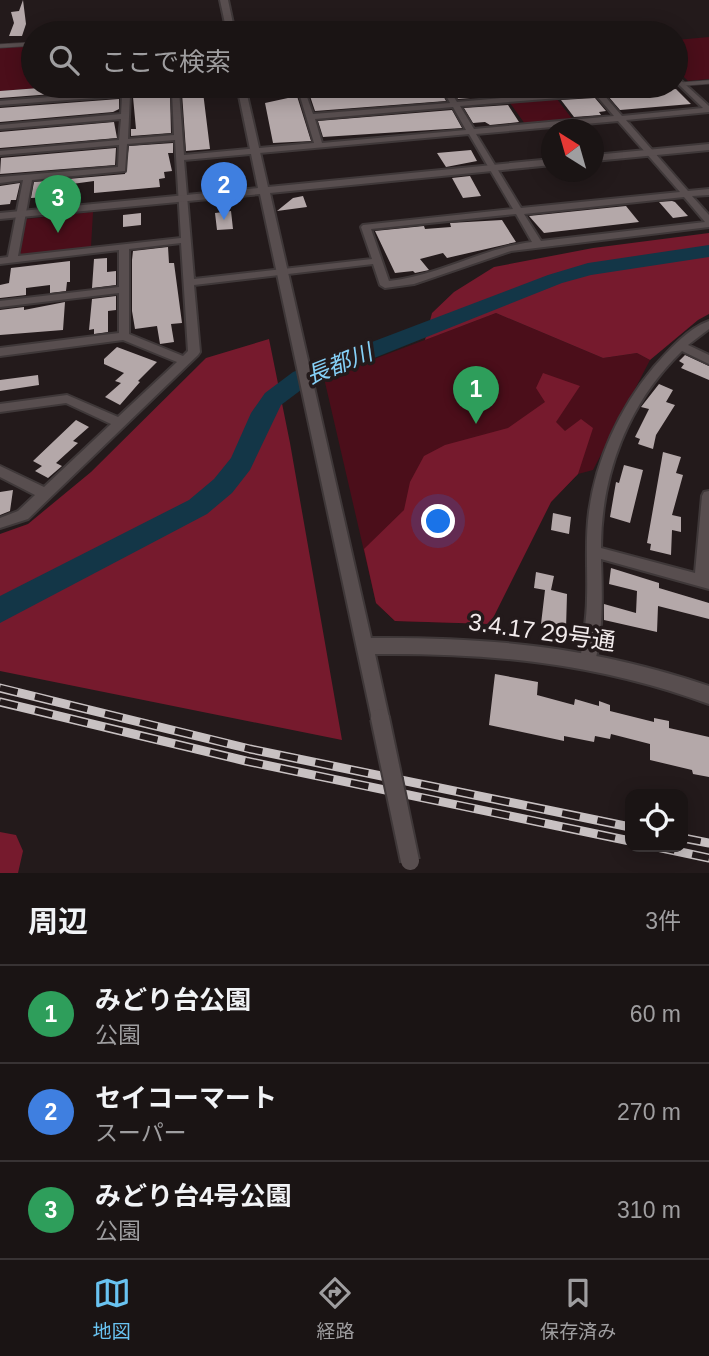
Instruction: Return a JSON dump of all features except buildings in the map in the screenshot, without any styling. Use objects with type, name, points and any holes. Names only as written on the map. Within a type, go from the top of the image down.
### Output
[{"type":"street","points":[[224,0],[229,21]]},
{"type":"street","points":[[688,92],[709,110]]},
{"type":"street","points":[[0,103],[63,98]]},
{"type":"street","points":[[0,180],[122,169],[126,98]]},
{"type":"street","points":[[0,523],[23,515],[194,352],[176,98]]},
{"type":"street","points":[[244,98],[258,151],[412,867]]},
{"type":"street","points":[[305,98],[319,145]]},
{"type":"street","points":[[452,98],[538,244]]},
{"type":"street","points":[[311,117],[517,98]]},
{"type":"street","points":[[603,98],[709,223]]},
{"type":"street","points":[[180,158],[709,110]]},
{"type":"street","points":[[0,127],[125,116]]},
{"type":"street","points":[[0,153],[178,137]]},
{"type":"street","points":[[604,157],[709,147]]},
{"type":"street","points":[[0,216],[541,163]]},
{"type":"street","points":[[13,259],[28,178]]},
{"type":"street","points":[[709,192],[366,228],[385,285],[410,282],[510,248],[709,223]]},
{"type":"street","points":[[0,261],[186,240]]},
{"type":"street","points":[[124,247],[124,336]]},
{"type":"street","points":[[189,283],[377,261]]},
{"type":"street","points":[[0,304],[124,289]]},
{"type":"street","points":[[588,661],[594,613],[596,512],[603,478],[622,425],[654,373],[680,346],[709,324]]},
{"type":"street","points":[[0,352],[124,336],[185,361]]},
{"type":"street","points":[[680,346],[709,360]]},
{"type":"street","points":[[0,408],[66,399],[120,423]]},
{"type":"street","points":[[0,471],[45,494]]},
{"type":"street","points":[[595,552],[706,582],[709,496]]},
{"type":"street","name":"3.4.17 29号通","points":[[364,646],[496,647],[614,666],[709,695]]},
{"type":"lane","points":[[0,46],[21,45]]},
{"type":"lane","points":[[688,84],[709,82]]},
{"type":"shaded area","points":[[709,37],[709,79],[688,81],[688,39]]},
{"type":"shaded area","points":[[21,46],[21,89],[0,91],[0,47]]},
{"type":"shaded area","points":[[557,99],[572,119],[541,119],[541,123],[525,124],[510,103]]},
{"type":"shaded area","points":[[93,212],[91,247],[20,255],[26,219]]},
{"type":"shaded area","points":[[709,233],[709,314],[650,360],[637,353],[603,358],[496,313],[425,340],[432,313],[454,292],[494,267],[593,248]]},
{"type":"shaded area","points":[[496,313],[603,358],[637,353],[650,360],[593,470],[578,474],[551,502],[490,624],[395,621],[376,603],[324,378]]},
{"type":"shaded area","points":[[269,339],[342,740],[0,671],[0,534],[28,524],[91,472],[206,358]]},
{"type":"shaded area","points":[[543,373],[580,386],[556,422],[565,431],[581,419],[593,428],[578,474],[551,502],[490,624],[395,621],[376,603],[364,549],[404,510],[410,482],[424,456],[445,445],[508,428],[545,402],[536,388]]},
{"type":"shaded area","points":[[0,832],[16,835],[23,851],[18,873],[0,873]]},
{"type":"waterway","name":"長都川","points":[[0,610],[198,507],[223,486],[241,463],[263,413],[273,399],[301,378],[555,279],[588,269],[709,251]]},
{"type":"railway","points":[[0,688],[250,749],[625,826]]},
{"type":"railway","points":[[0,702],[246,761],[625,840]]},
{"type":"railway","points":[[688,839],[709,843]]},
{"type":"railway","points":[[681,852],[709,858]]},
{"type":"place","name":"セイコーマート","points":[[224,220]]},
{"type":"place","name":"みどり台4号公園","points":[[58,233]]},
{"type":"place","name":"みどり台公園","points":[[476,424]]}]
